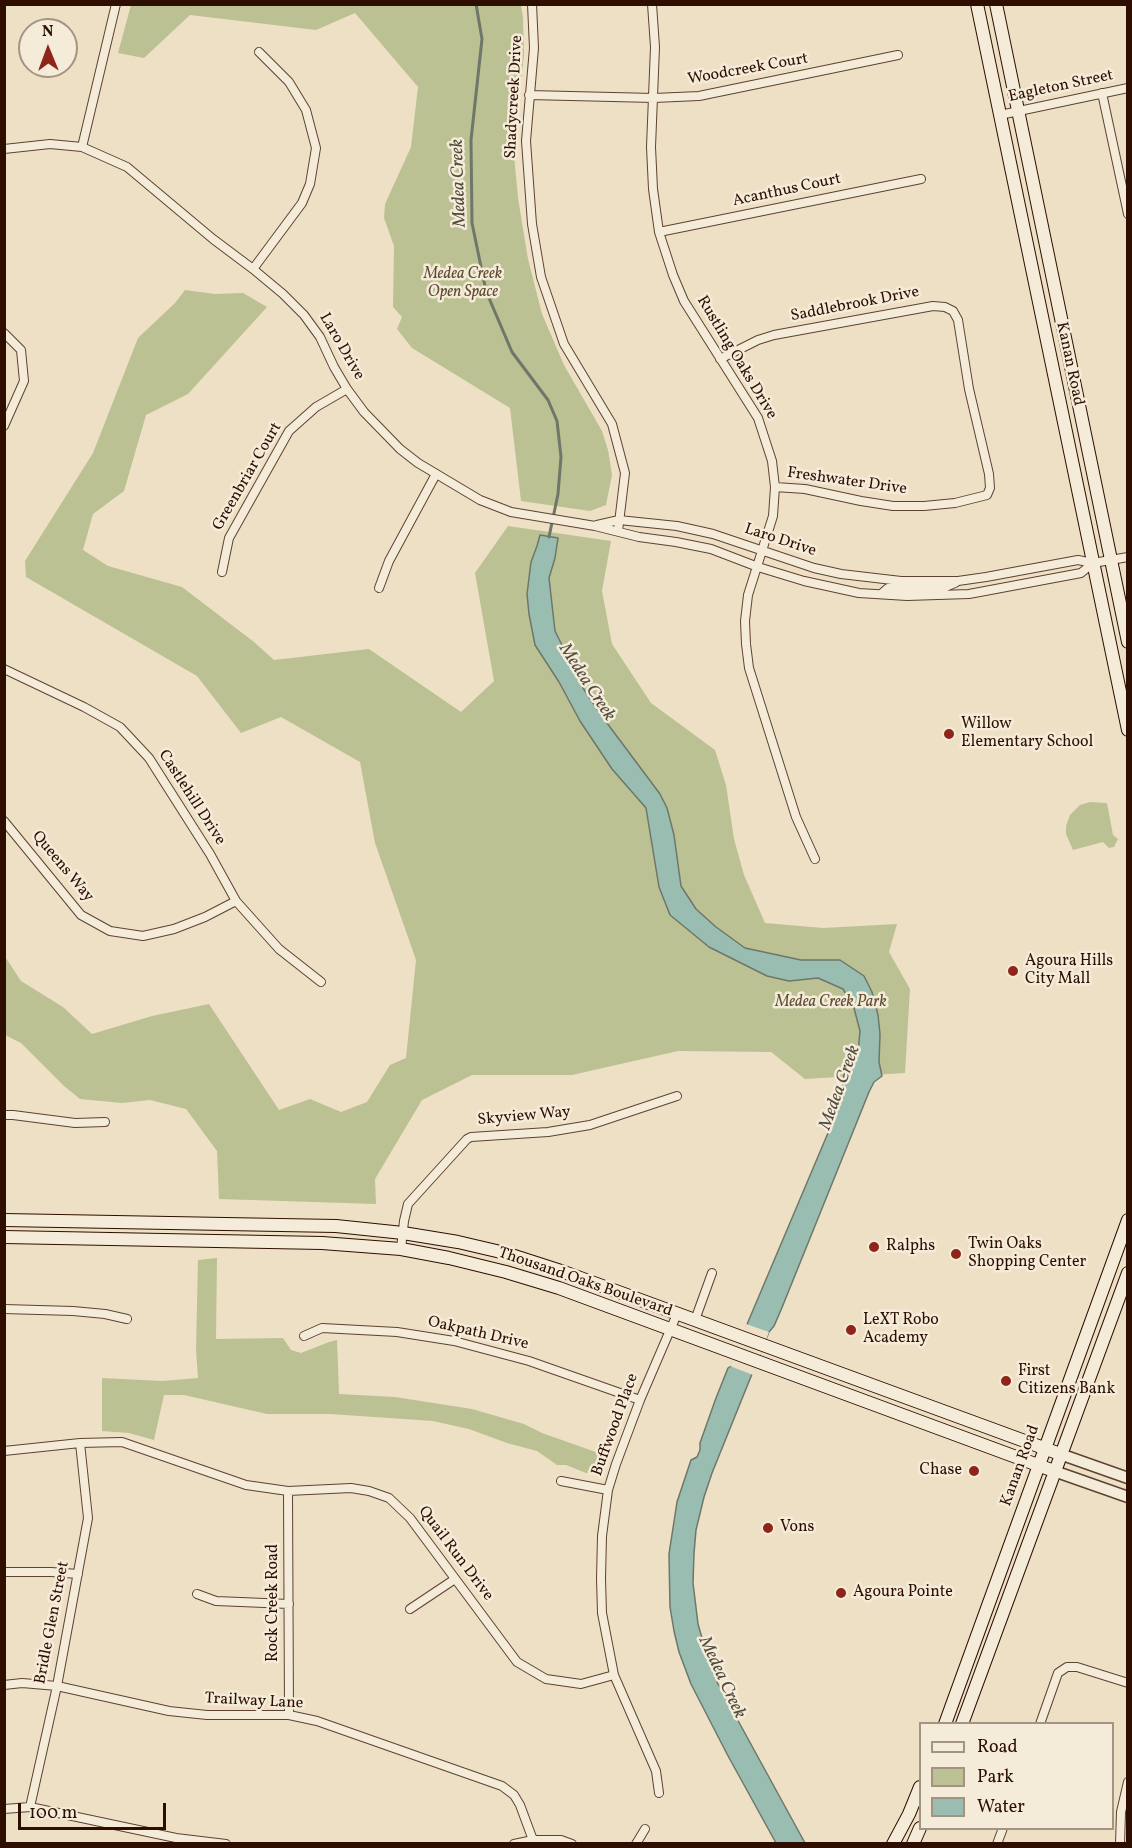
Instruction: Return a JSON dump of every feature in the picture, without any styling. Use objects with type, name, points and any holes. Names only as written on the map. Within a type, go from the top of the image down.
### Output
[{"type":"main road","name":"Kanan Road","points":[[977,4],[1128,730]]},
{"type":"main road","name":"Kanan Road","points":[[996,4],[1128,642]]},
{"type":"main road","name":"Thousand Oaks Boulevard","points":[[4,1220],[302,1225],[403,1233],[458,1242],[505,1253],[564,1272],[1060,1454]]},
{"type":"main road","name":"Kanan Road","points":[[946,1722],[1128,1220]]},
{"type":"main road","name":"Thousand Oaks Boulevard","points":[[4,1237],[322,1242],[401,1249],[449,1258],[559,1288],[1054,1471]]},
{"type":"main road","name":"Kanan Road","points":[[963,1722],[1128,1273]]},
{"type":"main road","points":[[893,1844],[919,1792]]},
{"type":"main road","points":[[913,1844],[920,1830]]},
{"type":"street","points":[[82,147],[116,4]]},
{"type":"street","name":"Shadycreek Drive","points":[[532,4],[534,48],[526,141],[532,224],[541,277],[564,344],[612,424],[625,473],[618,531]]},
{"type":"street","name":"Rustling Oaks Drive","points":[[652,4],[655,46],[651,147],[652,189],[659,232],[684,301],[758,418],[772,461],[775,487],[773,516],[748,595],[745,621],[746,644],[749,668],[796,817],[815,859]]},
{"type":"street","points":[[253,269],[302,203],[310,184],[316,148],[306,110],[289,82],[259,52]]},
{"type":"street","name":"Woodcreek Court","points":[[529,95],[654,98],[712,94],[898,56]]},
{"type":"street","name":"Eagleton Street","points":[[1000,115],[1128,88]]},
{"type":"street","points":[[1102,93],[1128,214]]},
{"type":"street","name":"Laro Drive","points":[[4,149],[50,144],[82,147],[126,167],[253,269],[304,315],[320,337],[347,389],[364,412],[400,449],[480,501],[530,516],[595,526],[639,537],[711,549],[804,581],[859,593],[949,596],[988,592],[1081,573],[1093,563]]},
{"type":"street","name":"Acanthus Court","points":[[659,232],[921,178]]},
{"type":"street","name":"Saddlebrook Drive","points":[[720,359],[758,340],[774,335],[933,306],[945,307],[952,311],[958,320],[969,389],[989,474],[990,488],[987,495]]},
{"type":"street","points":[[4,333],[21,350],[24,381],[4,426]]},
{"type":"street","name":"Greenbriar Court","points":[[222,572],[229,538],[289,431],[316,407],[347,389]]},
{"type":"street","points":[[379,588],[389,561],[436,474]]},
{"type":"street","name":"Freshwater Drive","points":[[775,487],[805,489],[893,506],[955,503],[987,495]]},
{"type":"street","name":"Laro Drive","points":[[595,526],[619,520],[677,526],[704,532],[814,568],[841,574],[902,581],[958,581],[986,578],[1078,560],[1093,563],[1128,557]]},
{"type":"street","name":"Laro Drive","points":[[881,594],[888,588],[943,588],[958,581]]},
{"type":"street","name":"Castlehill Drive","points":[[4,669],[120,726],[148,758],[210,854],[236,901],[279,949],[321,982]]},
{"type":"street","name":"Queens Way","points":[[4,821],[81,915],[110,932],[143,936],[205,917],[236,901]]},
{"type":"street","name":"Skyview Way","points":[[401,1249],[405,1210],[408,1204],[467,1139],[548,1132],[590,1125],[677,1096]]},
{"type":"street","points":[[4,1115],[75,1123],[105,1122]]},
{"type":"street","points":[[695,1320],[712,1273]]},
{"type":"street","points":[[4,1309],[73,1311],[127,1319]]},
{"type":"street","name":"Buffwood Place","points":[[660,1792],[656,1771],[614,1675],[602,1613],[602,1536],[608,1490],[616,1464],[639,1400],[677,1314]]},
{"type":"street","name":"Oakpath Drive","points":[[304,1336],[322,1328],[397,1332],[454,1341],[529,1360],[639,1400]]},
{"type":"street","name":"Quail Run Drive","points":[[4,1451],[80,1443],[131,1444],[246,1485],[288,1491],[351,1488],[389,1498],[410,1518],[517,1662],[546,1679],[558,1681],[581,1684],[614,1675]]},
{"type":"street","name":"Bridle Glen Street","points":[[30,1807],[57,1686],[88,1518],[80,1443]]},
{"type":"street","name":"Thousand Oaks Boulevard","points":[[1060,1454],[1128,1478]]},
{"type":"street","name":"Thousand Oaks Boulevard","points":[[1054,1471],[1128,1497]]},
{"type":"street","points":[[561,1481],[608,1490]]},
{"type":"street","name":"Rock Creek Road","points":[[288,1491],[289,1716]]},
{"type":"street","points":[[4,1572],[78,1574]]},
{"type":"street","points":[[410,1609],[455,1579]]},
{"type":"street","points":[[197,1594],[216,1601],[288,1604]]},
{"type":"street","points":[[1041,1722],[1058,1673],[1067,1667],[1077,1666],[1128,1683]]},
{"type":"street","name":"Trailway Lane","points":[[4,1685],[22,1683],[57,1686],[169,1710],[207,1715],[289,1716],[317,1721],[502,1786],[514,1795],[520,1805],[532,1840]]},
{"type":"street","points":[[1120,1844],[1121,1812],[1128,1782]]},
{"type":"street","points":[[4,1809],[30,1807],[175,1841],[226,1844]]},
{"type":"street","points":[[636,1844],[645,1829]]},
{"type":"street","points":[[514,1844],[532,1840],[561,1840],[572,1844]]},
{"type":"green space","name":"Medea Creek Open Space","points":[[131,5],[521,5],[524,55],[514,155],[528,259],[542,314],[564,365],[602,431],[612,475],[606,505],[590,511],[521,501],[510,408],[412,348],[397,329],[402,317],[393,307],[394,246],[384,218],[385,204],[411,147],[418,87],[355,13],[316,30],[190,15],[144,58],[118,53]]},
{"type":"green space","name":"Medea Creek Park","points":[[185,290],[215,294],[243,293],[267,307],[188,394],[146,415],[124,491],[93,514],[83,550],[108,566],[182,587],[274,660],[369,649],[461,712],[494,681],[475,573],[508,526],[611,541],[602,591],[612,644],[651,703],[715,750],[726,785],[734,839],[744,875],[765,923],[823,928],[897,924],[889,952],[910,989],[905,1073],[805,1079],[771,1052],[678,1051],[572,1075],[472,1075],[422,1100],[375,1179],[376,1204],[219,1199],[217,1151],[186,1109],[150,1100],[122,1103],[80,1099],[21,1043],[5,1035],[4,955],[21,981],[63,1007],[92,1034],[152,1016],[209,1004],[279,1110],[310,1099],[341,1112],[367,1102],[390,1065],[406,1058],[416,960],[375,843],[360,762],[281,717],[241,733],[197,676],[26,577],[25,561],[93,453],[138,338],[175,303]]},
{"type":"green space","points":[[1090,802],[1107,803],[1113,835],[1118,839],[1114,847],[1109,848],[1103,842],[1073,850],[1066,834],[1066,826],[1070,815],[1080,805]]},
{"type":"green space","points":[[217,1258],[216,1339],[283,1338],[291,1350],[301,1353],[337,1340],[339,1394],[395,1397],[472,1409],[524,1424],[542,1433],[607,1456],[595,1474],[586,1473],[566,1465],[557,1465],[537,1451],[469,1429],[433,1421],[330,1414],[267,1414],[184,1395],[164,1395],[154,1440],[129,1433],[102,1431],[102,1378],[162,1381],[198,1378],[196,1349],[198,1260]]},
{"type":"water","points":[[540,535],[558,538],[549,578],[555,631],[583,688],[660,794],[667,808],[674,835],[681,886],[696,909],[745,948],[801,960],[840,960],[864,976],[872,992],[878,1015],[879,1062],[882,1076],[874,1082],[869,1092],[781,1310],[769,1332],[712,1473],[696,1530],[693,1583],[698,1624],[708,1659],[718,1684],[805,1843],[776,1843],[691,1684],[674,1631],[670,1607],[669,1554],[677,1502],[691,1460],[697,1457],[700,1450],[700,1443],[728,1368],[731,1366],[836,1114],[842,1095],[845,1071],[858,1053],[860,1031],[854,1008],[843,989],[818,978],[789,981],[767,976],[709,947],[670,915],[659,887],[646,808],[612,769],[580,721],[559,682],[535,645],[527,594],[531,562]]},
{"type":"pier","points":[[746,1324],[769,1332],[753,1375],[730,1366]]},
{"type":"waterway","name":"Medea Creek","points":[[476,4],[482,39],[471,140],[472,223],[486,291],[512,352],[548,400],[557,421],[561,457],[558,494],[549,537]]},
{"type":"place","name":"Willow Elementary School","points":[[949,734]]},
{"type":"place","name":"Agoura Hills City Mall","points":[[1013,971]]},
{"type":"place","name":"Ralphs","points":[[874,1247]]},
{"type":"place","name":"Twin Oaks Shopping Center","points":[[956,1254]]},
{"type":"place","name":"LeXT Robo Academy","points":[[851,1330]]},
{"type":"place","name":"First Citizens Bank","points":[[1006,1381]]},
{"type":"place","name":"Chase","points":[[974,1471]]},
{"type":"place","name":"Vons","points":[[768,1528]]},
{"type":"place","name":"Agoura Pointe","points":[[841,1593]]}]
